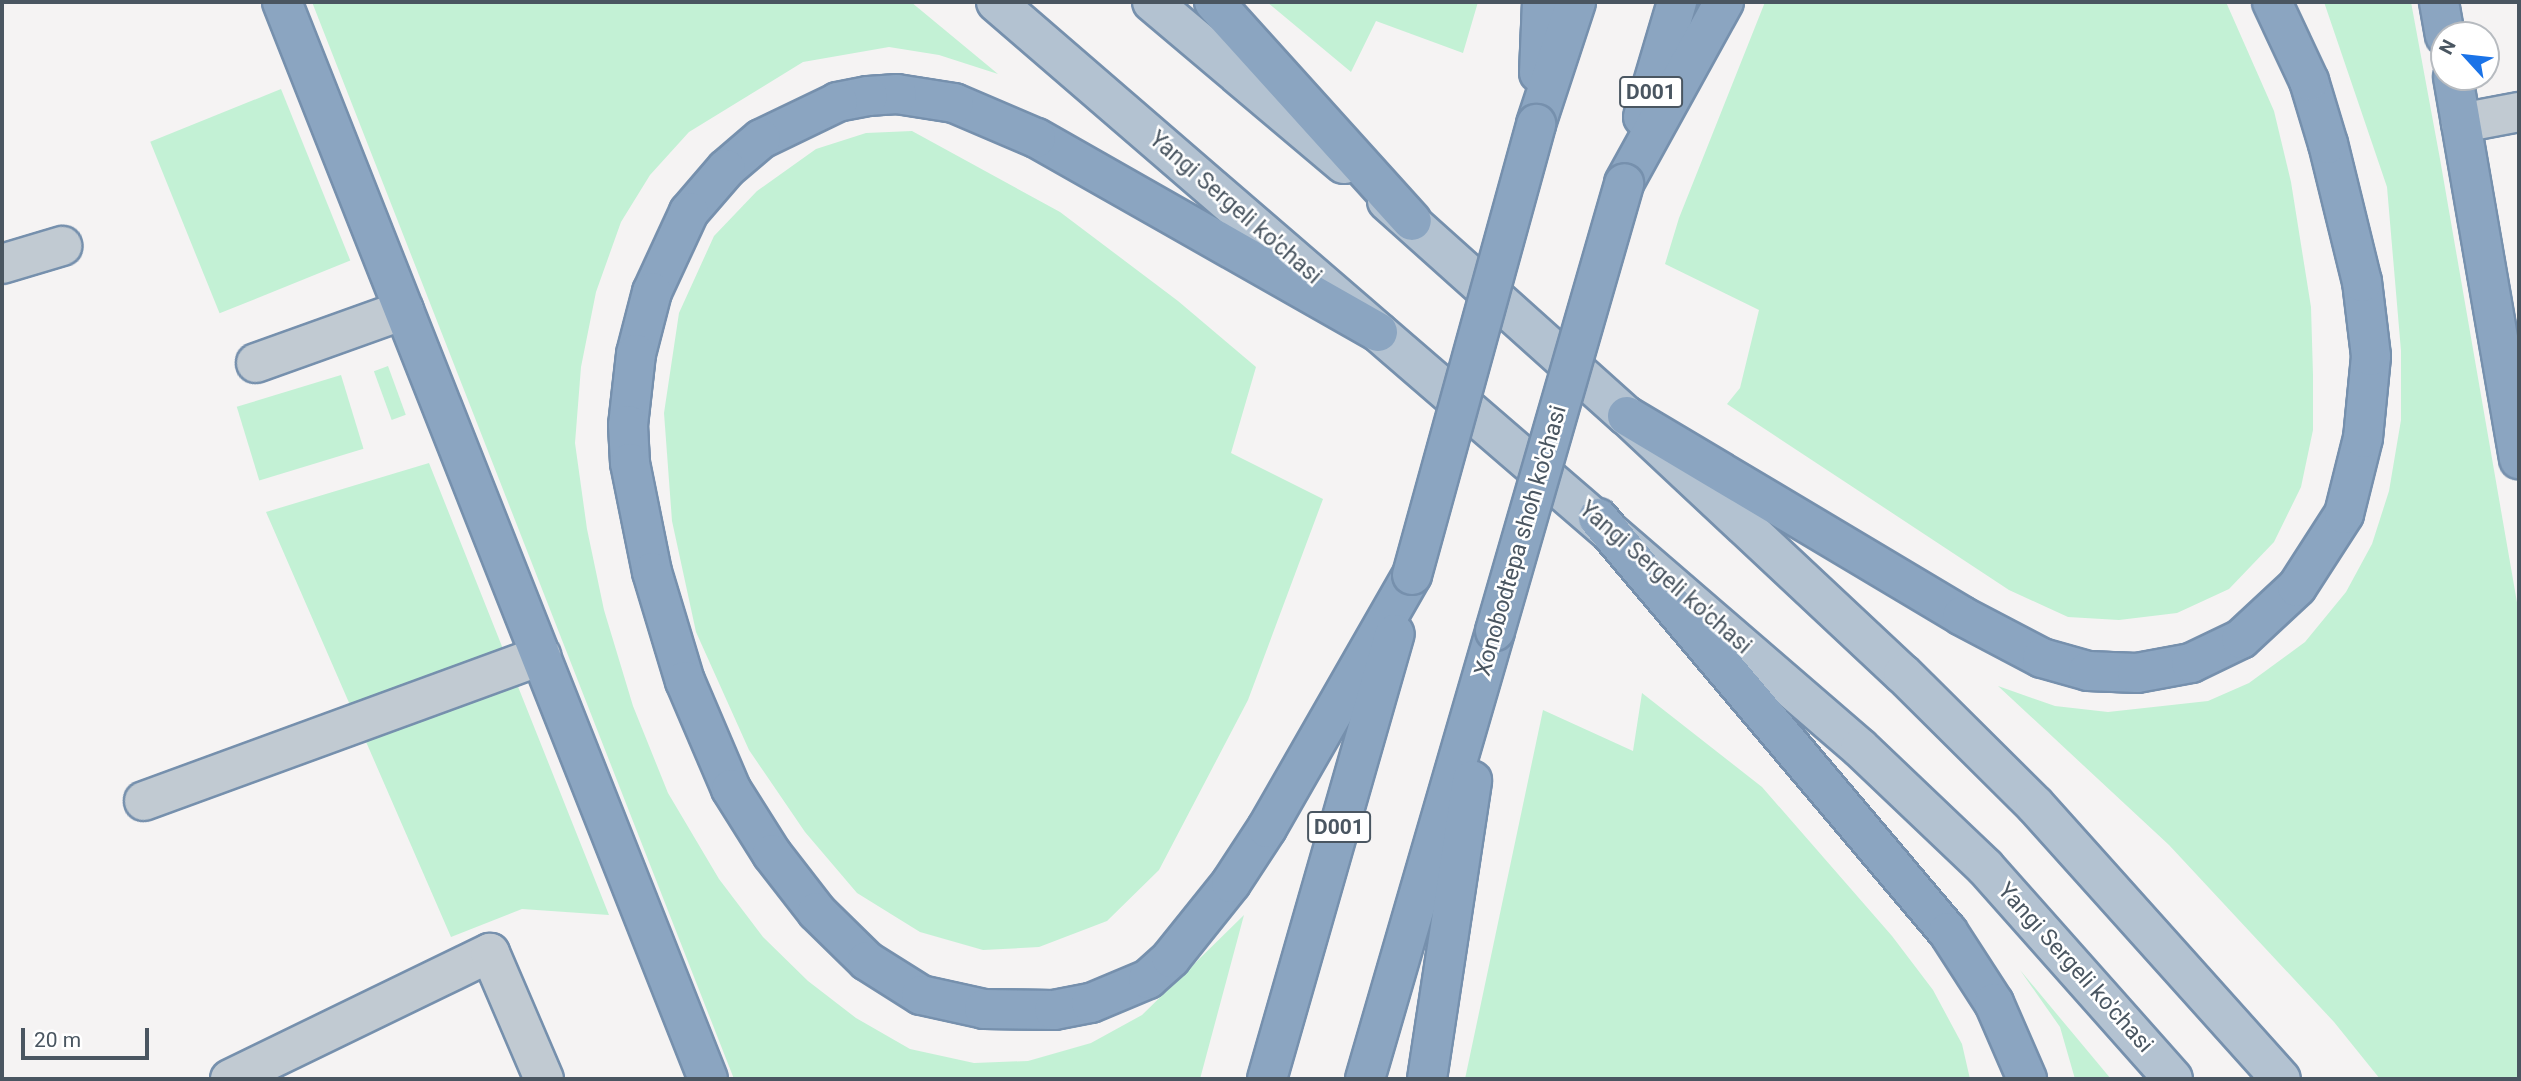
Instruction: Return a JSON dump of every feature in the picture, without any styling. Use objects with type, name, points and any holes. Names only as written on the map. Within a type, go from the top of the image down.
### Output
[{"type":"highway","points":[[282,2],[708,1079]]},
{"type":"highway","points":[[1214,2],[1412,221]]},
{"type":"highway","points":[[1536,124],[1542,2]]},
{"type":"highway","name":"D001","points":[[1267,1079],[1412,575],[1536,124],[1576,2]]},
{"type":"highway","name":"Xonobodtepa shoh ko'chasi","points":[[1365,1079],[1677,2]]},
{"type":"highway","points":[[1624,183],[1724,2]]},
{"type":"highway","points":[[1627,416],[1962,616],[2042,658],[2088,671],[2137,673],[2191,663],[2241,639],[2297,587],[2344,514],[2363,438],[2371,356],[2362,282],[2329,144],[2309,81],[2272,2]]},
{"type":"highway","points":[[2439,2],[2442,21]]},
{"type":"highway","points":[[2456,91],[2519,459]]},
{"type":"highway","points":[[1378,332],[1037,138],[954,103],[897,94],[868,96],[808,114],[761,139],[726,169],[689,212],[652,292],[636,354],[628,425],[630,463],[649,560],[672,644],[715,755],[753,825],[809,902],[867,961],[921,995],[984,1009],[1054,1010],[1091,1003],[1148,979],[1171,958],[1231,883],[1267,828],[1412,575]]},
{"type":"highway","points":[[1598,518],[1948,932],[2006,1024],[2027,1079]]},
{"type":"highway","points":[[1427,1079],[1495,631]]},
{"type":"main road","name":"Yangi Sergeli ko'chasi","points":[[996,2],[1598,518],[1860,748],[1985,866],[2173,1079]]},
{"type":"main road","points":[[1152,2],[1412,221],[1627,416],[2035,805],[2281,1079]]},
{"type":"street","points":[[2462,122],[2519,112]]},
{"type":"street","points":[[2,264],[62,246]]},
{"type":"street","points":[[256,363],[404,310]]},
{"type":"street","points":[[144,801],[541,656]]},
{"type":"street","points":[[230,1079],[490,953],[544,1079]]},
{"type":"green space","points":[[312,2],[911,2],[998,74],[939,55],[889,47],[803,62],[689,132],[650,175],[621,222],[596,292],[581,367],[575,443],[587,529],[604,610],[633,706],[668,793],[719,879],[763,937],[808,981],[856,1018],[910,1049],[974,1063],[1028,1061],[1091,1043],[1142,1015],[1244,915],[1200,1079],[734,1079]]},
{"type":"green space","points":[[1267,2],[1478,2],[1463,53],[1376,21],[1351,72]]},
{"type":"green space","points":[[1765,2],[2226,2],[2274,111],[2291,182],[2311,307],[2313,375],[2313,430],[2301,487],[2274,542],[2229,589],[2177,613],[2119,620],[2068,617],[2009,590],[1727,404],[1740,388],[1759,310],[1665,264],[1679,218]]},
{"type":"green space","points":[[2324,2],[2411,2],[2440,159],[2519,614],[2519,1079],[2380,1079],[2334,1022],[2169,845],[1998,686],[2055,706],[2108,712],[2208,701],[2249,683],[2305,642],[2346,592],[2372,544],[2389,491],[2401,420],[2401,351],[2387,187]]},
{"type":"green space","points":[[281,89],[350,261],[220,313],[150,142]]},
{"type":"green space","points":[[912,131],[1060,212],[1178,301],[1256,367],[1231,453],[1323,499],[1248,700],[1159,870],[1107,921],[1039,947],[983,950],[920,932],[857,893],[805,832],[749,750],[696,632],[672,521],[664,413],[679,313],[714,236],[757,191],[816,149],[866,133]]},
{"type":"green space","points":[[388,366],[406,415],[392,420],[374,371]]},
{"type":"green space","points":[[341,375],[364,449],[259,481],[237,407]]},
{"type":"green space","points":[[429,463],[609,915],[522,909],[451,937],[266,512]]},
{"type":"green space","points":[[1642,693],[1762,787],[1892,936],[1933,990],[1962,1044],[1970,1079],[1465,1079],[1543,710],[1633,751]]},
{"type":"green space","points":[[2020,970],[2111,1079],[2075,1079],[2060,1027]]}]
